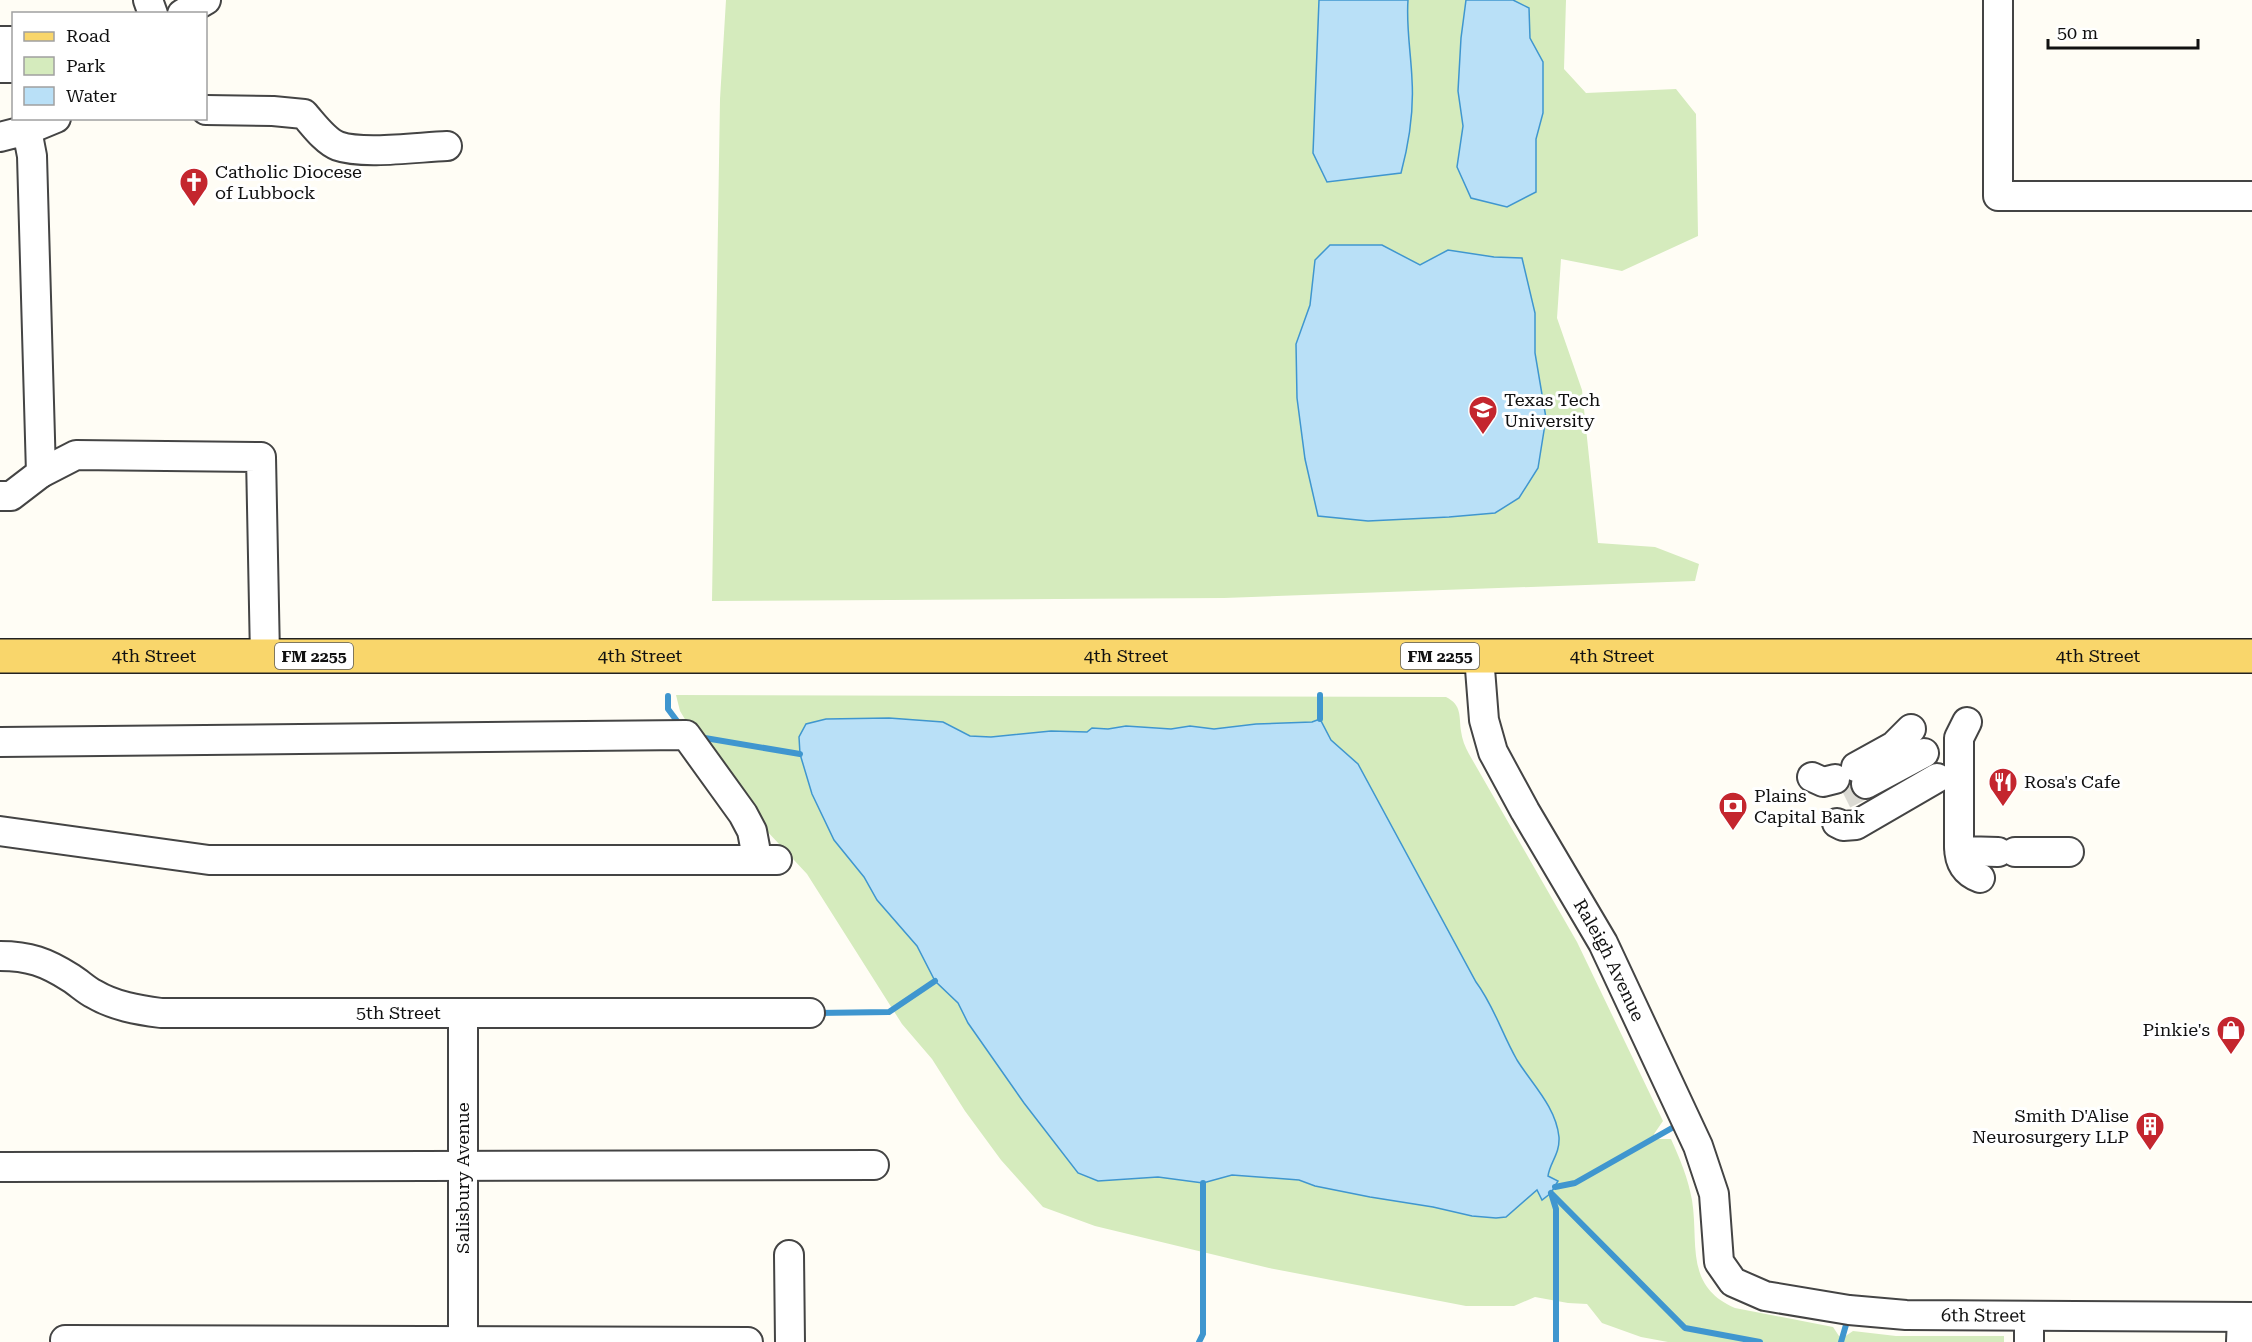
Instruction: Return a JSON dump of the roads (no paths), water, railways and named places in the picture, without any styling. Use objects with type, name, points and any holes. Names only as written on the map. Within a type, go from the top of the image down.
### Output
[{"type":"main road","name":"4th Street","points":[[0,656],[2252,656]]},
{"type":"street","points":[[185,12],[206,0]]},
{"type":"street","points":[[1998,0],[1998,196],[2252,196]]},
{"type":"street","points":[[207,110],[304,114],[337,146],[364,149],[447,146]]},
{"type":"street","points":[[0,137],[27,130],[51,120]]},
{"type":"street","points":[[27,130],[33,156],[41,472]]},
{"type":"street","points":[[0,496],[10,496],[41,472],[76,455],[261,457],[265,656]]},
{"type":"street","name":"Raleigh Avenue","points":[[1479,656],[1484,720],[1493,752],[1525,811],[1604,943],[1698,1146],[1714,1194],[1719,1262],[1726,1272]]},
{"type":"street","points":[[1967,722],[1959,738],[1959,846],[1961,862],[1965,870],[1980,878]]},
{"type":"street","points":[[0,742],[687,735],[743,814],[766,860],[209,860],[0,831]]},
{"type":"street","points":[[1841,790],[1894,746],[1926,756]]},
{"type":"street","points":[[1841,790],[1850,827],[1856,825],[1926,756]]},
{"type":"street","points":[[1841,790],[1926,756]]},
{"type":"street","points":[[1959,846],[1963,851],[2069,852]]},
{"type":"street","name":"5th Street","points":[[0,956],[40,960],[94,995],[133,1009],[161,1013],[810,1013]]},
{"type":"street","name":"Salisbury Avenue","points":[[463,1014],[463,1342]]},
{"type":"street","points":[[0,1167],[874,1165]]},
{"type":"street","points":[[789,1255],[790,1342]]},
{"type":"street","name":"6th Street","points":[[1726,1272],[1733,1282],[1765,1296],[1845,1309],[2029,1329],[2245,1325]]},
{"type":"street","points":[[65,1340],[748,1342]]},
{"type":"water","points":[[1319,0],[1408,0],[1412,116],[1401,173],[1327,182],[1313,153]]},
{"type":"water","points":[[1466,0],[1513,0],[1529,8],[1530,38],[1543,62],[1543,113],[1536,139],[1536,192],[1507,207],[1471,198],[1457,167],[1463,126],[1458,91]]},
{"type":"water","points":[[1330,245],[1382,245],[1420,265],[1448,250],[1494,257],[1522,258],[1535,313],[1535,353],[1546,418],[1538,468],[1519,498],[1495,513],[1368,521],[1318,516],[1305,459],[1297,398],[1296,344],[1310,305],[1315,260]]},
{"type":"water","points":[[889,718],[943,722],[970,736],[991,737],[1051,731],[1087,732],[1092,728],[1108,729],[1126,726],[1171,729],[1190,726],[1214,729],[1256,724],[1312,722],[1320,719],[1331,740],[1358,764],[1488,1001],[1517,1060],[1543,1096],[1553,1116],[1559,1143],[1548,1176],[1558,1181],[1551,1193],[1542,1200],[1537,1190],[1506,1217],[1496,1218],[1472,1216],[1370,1197],[1315,1186],[1299,1180],[1232,1175],[1203,1183],[1158,1177],[1098,1181],[1078,1173],[1024,1103],[968,1023],[958,1003],[935,981],[917,946],[877,900],[864,877],[834,840],[812,794],[800,754],[799,737],[806,724],[826,719]]},
{"type":"waterway","points":[[1320,695],[1320,719]]},
{"type":"waterway","points":[[668,696],[668,709],[680,725]]},
{"type":"waterway","points":[[699,737],[800,754]]},
{"type":"waterway","points":[[817,1013],[889,1012],[935,981]]},
{"type":"waterway","points":[[1555,1187],[1575,1183],[1679,1124]]},
{"type":"waterway","points":[[1199,1342],[1203,1334],[1203,1183]]},
{"type":"waterway","points":[[1551,1193],[1685,1328],[1760,1342]]},
{"type":"waterway","points":[[1552,1196],[1556,1209],[1556,1342]]},
{"type":"waterway","points":[[1841,1342],[1848,1318]]},
{"type":"tunnel","points":[[1844,795],[1866,784]]},
{"type":"place","name":"Catholic Diocese of Lubbock","points":[[194,208]]},
{"type":"place","name":"Texas Tech University","points":[[1483,436]]},
{"type":"place","name":"Rosa's Cafe","points":[[2003,808]]},
{"type":"place","name":"Plains Capital Bank","points":[[1733,832]]},
{"type":"place","name":"Pinkie's","points":[[2231,1056]]},
{"type":"place","name":"Smith D'Alise Neurosurgery LLP","points":[[2150,1152]]}]
